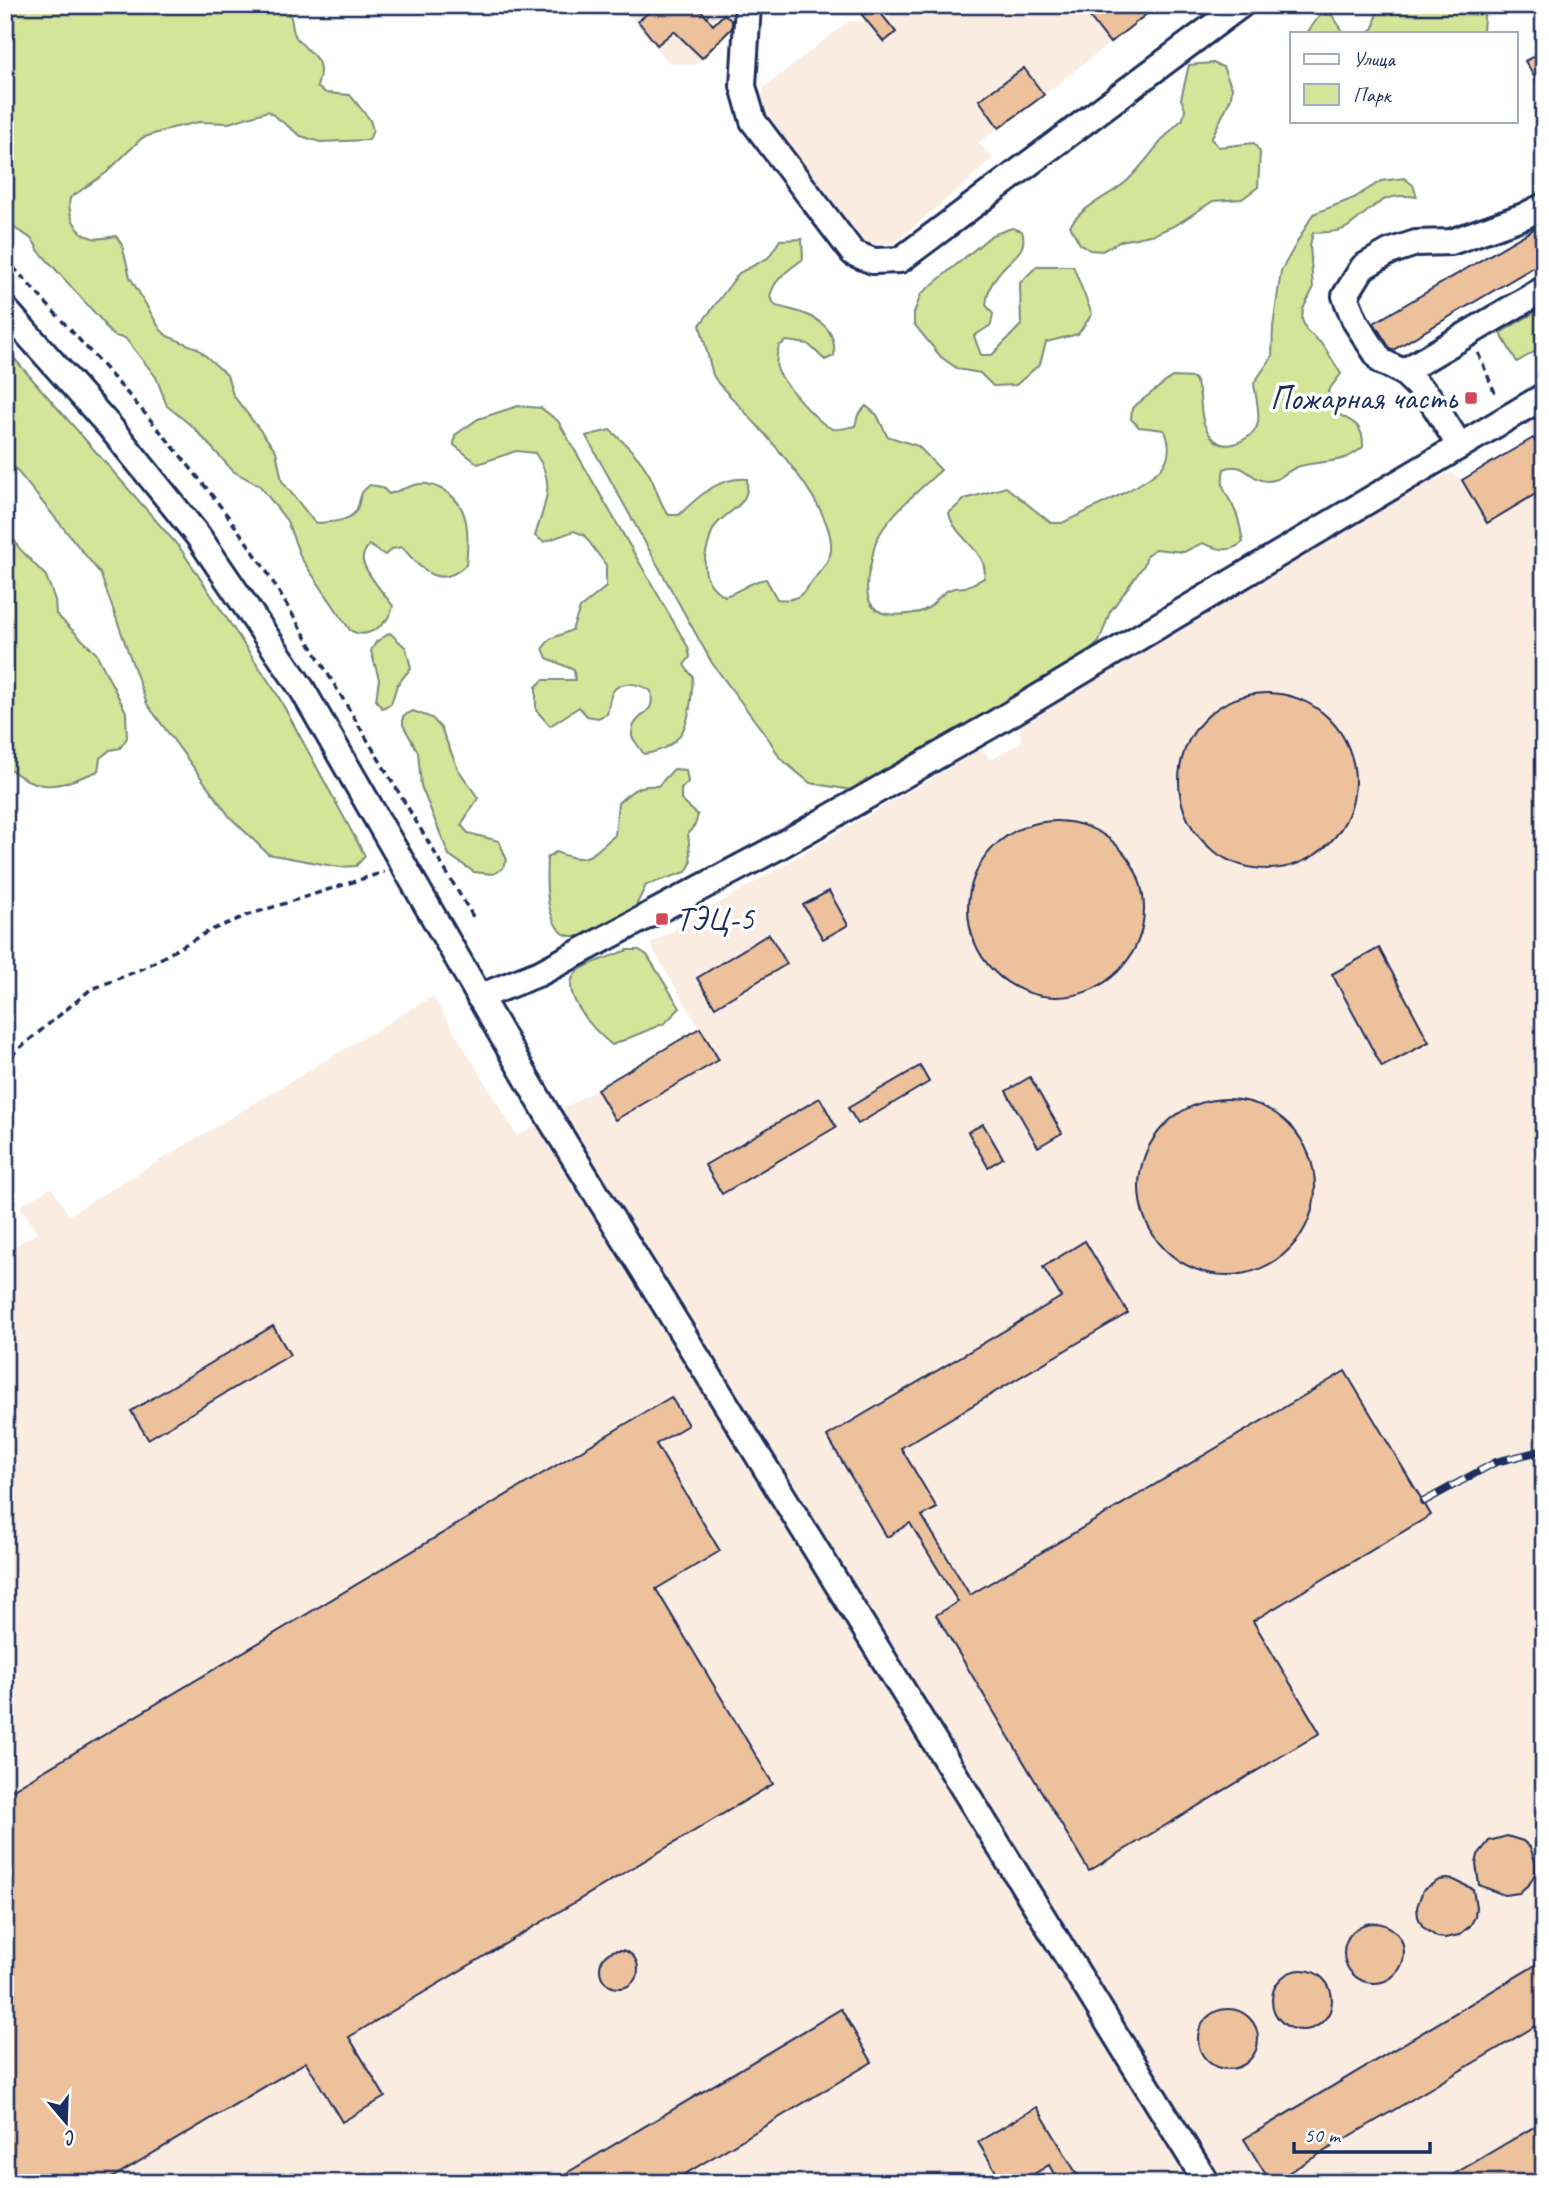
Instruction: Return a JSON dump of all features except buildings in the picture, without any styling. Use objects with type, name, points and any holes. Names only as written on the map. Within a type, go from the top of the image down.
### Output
[{"type":"street","points":[[748,5],[743,86],[753,121],[853,253],[873,261],[900,260],[1241,5]]},
{"type":"street","points":[[1460,446],[1429,397],[1403,372],[1381,361],[1355,321],[1345,296],[1363,267],[1390,252],[1416,243],[1451,242],[1524,216],[1544,206]]},
{"type":"street","points":[[1403,372],[1544,289]]},
{"type":"street","points":[[5,309],[110,427],[198,536],[302,689],[556,1129],[1207,2183]]},
{"type":"street","points":[[479,997],[540,973],[776,848],[1002,719],[1544,396]]},
{"type":"path","points":[[1470,333],[1495,393]]},
{"type":"path","points":[[5,1067],[16,1051],[90,990],[145,968],[209,931],[248,915],[402,866]]},
{"type":"shaded area","points":[[621,5],[728,5],[741,22],[695,65],[669,63]]},
{"type":"shaded area","points":[[851,5],[1158,5],[978,143],[993,157],[893,244],[866,244],[761,115],[763,88],[849,21],[865,21]]},
{"type":"shaded area","points":[[1544,406],[1544,2183],[5,2183],[5,1252],[37,1233],[20,1206],[51,1187],[69,1215],[433,996],[517,1136],[700,1029],[650,944],[982,748],[991,760],[1022,741],[1019,726],[1428,479],[1436,480],[1450,472],[1462,480],[1533,438],[1526,424],[1531,413]]},
{"type":"green space","points":[[5,5],[285,5],[296,37],[318,62],[320,76],[317,87],[326,93],[350,95],[370,120],[373,130],[369,140],[320,142],[301,136],[268,111],[229,123],[199,122],[172,128],[142,138],[106,173],[70,198],[69,204],[71,216],[82,233],[96,239],[116,236],[122,245],[130,277],[160,329],[167,336],[197,348],[227,375],[233,395],[276,451],[282,481],[315,523],[350,517],[357,509],[362,493],[370,485],[382,487],[389,494],[428,484],[451,495],[458,503],[466,521],[468,543],[466,565],[456,573],[438,577],[431,574],[416,563],[402,547],[392,549],[385,555],[369,545],[366,549],[363,557],[365,566],[393,606],[387,619],[376,629],[363,633],[350,630],[301,558],[287,521],[260,486],[233,471],[193,427],[167,406],[156,377],[125,338],[109,332],[31,239],[13,227],[5,217]]},
{"type":"green space","points":[[1378,5],[1485,5],[1482,32],[1368,32],[1374,28]]},
{"type":"green space","points":[[1320,15],[1332,15],[1343,32],[1308,32]]},
{"type":"green space","points":[[1213,63],[1223,67],[1232,88],[1231,98],[1211,139],[1219,147],[1254,143],[1260,152],[1258,187],[1242,199],[1213,201],[1176,225],[1155,234],[1121,241],[1102,251],[1090,250],[1080,244],[1070,226],[1075,219],[1127,181],[1183,119],[1185,109],[1181,99],[1189,65]]},
{"type":"green space","points":[[1404,178],[1413,185],[1417,197],[1385,199],[1343,230],[1313,233],[1310,245],[1313,289],[1303,309],[1302,319],[1306,330],[1323,345],[1341,374],[1328,391],[1332,411],[1359,428],[1363,447],[1345,458],[1297,467],[1272,481],[1256,478],[1237,467],[1224,469],[1224,488],[1237,516],[1243,542],[1228,549],[1202,543],[1184,552],[1155,549],[1147,555],[1144,565],[1110,612],[1099,642],[1083,657],[851,790],[810,783],[780,758],[712,663],[586,436],[610,430],[621,440],[645,468],[669,515],[679,515],[718,485],[747,479],[746,495],[712,532],[706,553],[706,575],[712,586],[725,596],[766,579],[777,599],[795,598],[803,592],[829,558],[829,530],[820,509],[788,462],[718,383],[713,375],[700,325],[739,273],[768,258],[780,240],[802,239],[803,259],[779,280],[770,297],[776,306],[807,315],[825,326],[834,344],[834,356],[825,360],[808,344],[787,341],[779,346],[777,368],[801,402],[827,426],[836,429],[855,426],[858,415],[866,406],[877,415],[887,436],[918,446],[941,470],[907,501],[884,528],[876,543],[868,577],[868,599],[879,611],[900,615],[922,611],[949,590],[965,587],[984,578],[982,560],[957,530],[949,513],[965,499],[1006,487],[1051,523],[1062,523],[1116,497],[1156,473],[1167,457],[1169,448],[1166,434],[1164,430],[1139,427],[1131,419],[1132,408],[1172,377],[1194,378],[1199,391],[1203,420],[1217,442],[1237,443],[1248,437],[1258,422],[1254,383],[1272,357],[1273,327],[1281,271],[1313,214],[1354,198],[1381,181]]},
{"type":"green space","points":[[1012,228],[1022,231],[1023,244],[1021,250],[996,276],[990,288],[986,305],[993,314],[991,325],[974,336],[981,355],[992,355],[1021,325],[1020,283],[1037,266],[1073,266],[1092,314],[1078,334],[1046,342],[1040,364],[1016,385],[993,386],[980,373],[958,369],[941,357],[914,324],[914,313],[921,294],[992,235]]},
{"type":"green space","points":[[1544,307],[1544,346],[1517,362],[1500,333]]},
{"type":"green space","points":[[5,348],[180,548],[277,694],[365,856],[356,866],[339,867],[268,854],[230,817],[147,704],[100,573],[5,456]]},
{"type":"green space","points":[[518,406],[541,408],[558,421],[688,647],[690,657],[684,665],[693,677],[691,703],[685,727],[671,744],[659,750],[644,754],[632,737],[634,725],[650,708],[652,699],[651,691],[642,686],[627,684],[617,687],[612,693],[607,714],[598,718],[587,716],[579,707],[550,726],[536,710],[536,687],[543,680],[575,680],[574,670],[547,658],[543,648],[550,639],[572,630],[580,608],[606,587],[606,565],[584,535],[574,531],[544,542],[535,536],[545,503],[547,484],[546,474],[535,453],[516,451],[478,464],[454,445],[455,435],[478,419]]},
{"type":"green space","points":[[5,524],[19,548],[46,576],[55,600],[56,614],[96,653],[126,712],[127,738],[120,748],[110,750],[100,758],[98,771],[61,784],[29,781],[5,765]]},
{"type":"green space","points":[[390,633],[406,648],[411,668],[397,685],[391,704],[382,708],[376,700],[379,679],[371,651],[376,642]]},
{"type":"green space","points":[[413,711],[432,718],[441,728],[458,769],[478,798],[461,825],[468,833],[499,841],[507,860],[502,869],[493,874],[474,872],[449,855],[421,786],[418,752],[403,725],[403,716]]},
{"type":"green space","points":[[674,769],[686,770],[688,782],[681,789],[681,800],[698,815],[695,825],[688,833],[691,863],[686,872],[646,885],[633,910],[604,928],[582,936],[564,933],[557,927],[548,902],[547,858],[556,852],[575,858],[594,853],[615,835],[618,803],[636,789],[658,786]]},
{"type":"green space","points":[[628,950],[639,950],[647,955],[680,1008],[665,1023],[612,1045],[581,1012],[575,1001],[572,980],[581,969]]},
{"type":"railway","points":[[1423,1502],[1496,1462],[1544,1450]]},
{"type":"place","name":"Пожарная часть","points":[[1471,398]]},
{"type":"place","name":"ТЭЦ-5","points":[[662,919]]}]
